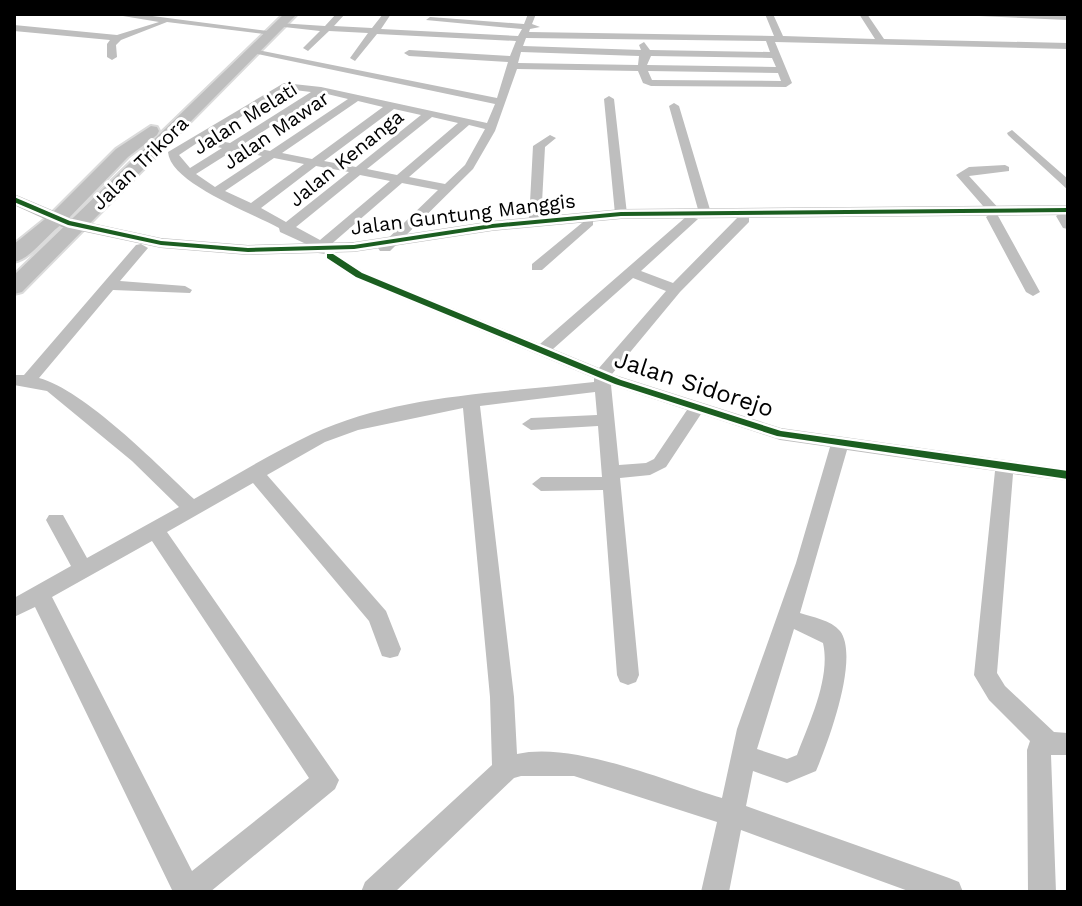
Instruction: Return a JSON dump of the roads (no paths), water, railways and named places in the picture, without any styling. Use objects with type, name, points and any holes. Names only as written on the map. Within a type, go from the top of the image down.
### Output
[{"type":"main road","name":"Jalan Trikora","points":[[14,287],[63,225],[170,124],[198,107],[291,14]]},
{"type":"main road","name":"Jalan Trikora","points":[[14,256],[39,235],[63,225]]},
{"type":"street","points":[[115,14],[275,29],[422,35],[519,46],[646,53],[776,55]]},
{"type":"street","points":[[135,14],[171,20]]},
{"type":"street","points":[[308,48],[341,14]]},
{"type":"street","points":[[355,58],[387,14]]},
{"type":"street","points":[[388,245],[475,160],[501,102],[532,14]]},
{"type":"street","points":[[642,36],[646,53],[642,68],[646,81],[651,83],[786,84],[776,55],[769,14]]},
{"type":"street","points":[[863,14],[881,41]]},
{"type":"street","points":[[979,14],[1064,16]]},
{"type":"street","points":[[642,68],[607,67],[519,46],[432,17],[407,56],[519,46],[642,36],[1068,46]]},
{"type":"street","points":[[1043,17],[1060,31]]},
{"type":"street","points":[[112,57],[111,44],[118,38],[171,20]]},
{"type":"street","points":[[519,46],[591,27]]},
{"type":"street","points":[[14,28],[118,38]]},
{"type":"street","points":[[606,50],[607,67]]},
{"type":"street","points":[[253,52],[501,102]]},
{"type":"street","points":[[187,175],[172,154],[284,86],[321,90],[491,127]]},
{"type":"street","name":"Jalan Melati","points":[[187,175],[321,90]]},
{"type":"street","name":"Jalan Mawar","points":[[216,192],[356,98]]},
{"type":"street","points":[[609,99],[621,214]]},
{"type":"street","points":[[252,208],[391,106]]},
{"type":"street","points":[[542,351],[699,216],[674,106]]},
{"type":"street","name":"Jalan Kenanga","points":[[285,229],[428,115]]},
{"type":"street","points":[[325,250],[465,123]]},
{"type":"street","points":[[1012,133],[1068,186]]},
{"type":"street","points":[[535,221],[539,146],[550,138]]},
{"type":"street","points":[[197,140],[448,188]]},
{"type":"street","points":[[1005,169],[969,171],[962,175],[993,214],[1033,292]]},
{"type":"street","name":"Jalan Sidorejo","points":[[187,175],[325,250],[359,275],[542,351],[601,380],[698,406],[780,434],[1068,475]]},
{"type":"street","name":"Jalan Guntung Manggis","points":[[14,199],[63,225],[161,243],[196,247],[325,250]]},
{"type":"street","name":"Jalan Guntung Manggis","points":[[14,212],[141,248],[234,257],[388,245],[588,222],[699,216],[744,219],[875,214]]},
{"type":"street","name":"Jalan Guntung Manggis","points":[[388,245],[535,221],[621,214],[993,214],[1066,217]]},
{"type":"street","points":[[14,608],[194,510],[255,473],[345,427],[428,408],[471,404],[601,380],[675,289],[744,219]]},
{"type":"street","points":[[537,267],[588,222]]},
{"type":"street","points":[[21,380],[141,248]]},
{"type":"street","points":[[632,273],[675,289]]},
{"type":"street","points":[[110,285],[185,290]]},
{"type":"street","points":[[21,380],[53,387],[138,457],[194,510]]},
{"type":"street","points":[[601,380],[628,675]]},
{"type":"street","points":[[471,404],[502,697],[505,770]]},
{"type":"street","points":[[541,484],[610,477],[650,469],[660,463],[698,406]]},
{"type":"street","points":[[531,424],[604,420]]},
{"type":"street","points":[[715,892],[742,756],[806,563],[840,443]]},
{"type":"street","points":[[1005,465],[985,675],[997,693],[1057,743]]},
{"type":"street","points":[[255,473],[378,617],[390,649]]},
{"type":"street","points":[[56,520],[84,571]]},
{"type":"street","points":[[40,595],[188,892],[326,780],[155,530]]},
{"type":"street","points":[[742,756],[787,771],[807,763],[826,702],[837,651],[834,640],[827,633],[787,617]]},
{"type":"street","points":[[1042,892],[1039,750],[1041,743],[1057,743]]},
{"type":"street","points":[[375,892],[505,770],[517,764],[574,764],[729,813],[949,892]]}]
